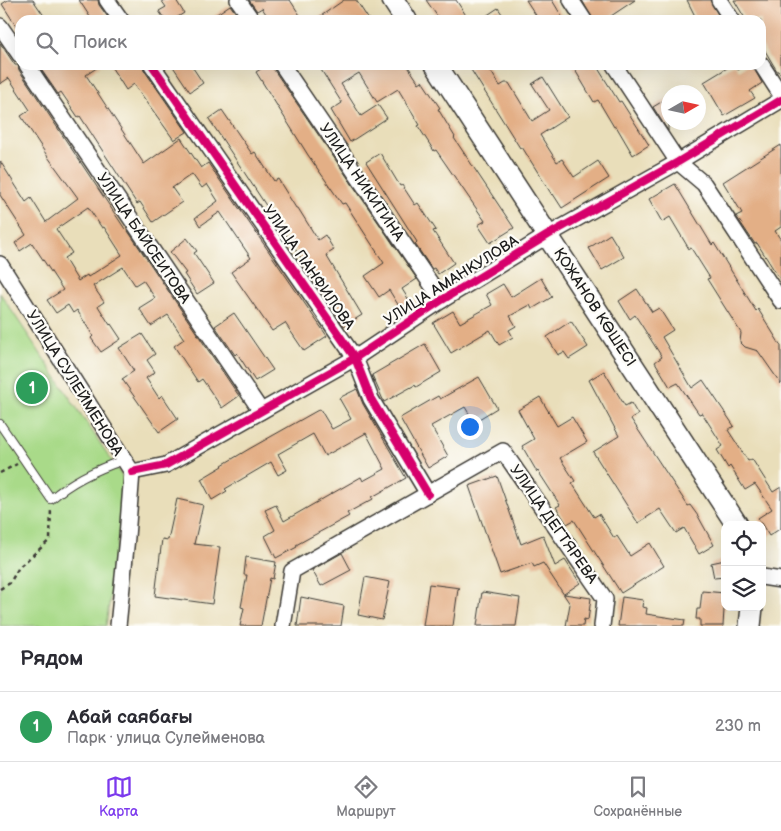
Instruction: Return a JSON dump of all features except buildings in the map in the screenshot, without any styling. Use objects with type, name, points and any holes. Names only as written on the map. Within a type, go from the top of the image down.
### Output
[{"type":"main road","points":[[392,0],[402,15]]},
{"type":"main road","name":"ҚОЖАНОВ КӨШЕСІ","points":[[439,70],[734,521]]},
{"type":"main road","points":[[750,626],[752,611]]},
{"type":"street","points":[[107,0],[118,15]]},
{"type":"street","points":[[238,0],[248,15]]},
{"type":"street","points":[[571,0],[581,15]]},
{"type":"street","points":[[719,0],[729,15]]},
{"type":"street","points":[[0,26],[15,48]]},
{"type":"street","name":"УЛИЦА БАЙСЕИТОВА","points":[[30,70],[261,411]]},
{"type":"street","name":"УЛИЦА ПАНФИЛОВА","points":[[155,70],[355,358],[371,399],[428,494]]},
{"type":"street","name":"УЛИЦА НИКИТИНА","points":[[285,70],[442,300]]},
{"type":"street","points":[[617,70],[678,162],[704,184],[781,301]]},
{"type":"street","points":[[765,70],[781,94]]},
{"type":"street","name":"УЛИЦА АМАНКУЛОВА","points":[[128,466],[166,465],[355,358],[442,300],[548,235],[678,162],[781,100]]},
{"type":"street","name":"УЛИЦА СУЛЕЙМЕНОВА","points":[[0,264],[128,466],[127,537],[118,626]]},
{"type":"street","name":"УЛИЦА ДЕГТЯРЕВА","points":[[283,626],[292,571],[503,451],[606,599],[602,626]]},
{"type":"street","points":[[766,578],[781,580]]},
{"type":"lane","points":[[0,424],[52,499],[68,485],[90,473],[128,466]]},
{"type":"path","points":[[0,473],[25,460]]},
{"type":"path","points":[[0,589],[10,583],[18,567],[50,540],[52,499]]},
{"type":"green space","points":[[0,293],[126,482],[106,626],[0,626]]},
{"type":"cycle path","points":[[155,70],[355,358],[371,399],[428,494]]},
{"type":"cycle path","points":[[132,472],[166,465],[355,358],[442,300],[548,235],[678,162],[781,100]]},
{"type":"place","name":"Абай саябағы","points":[[32,388]]}]
